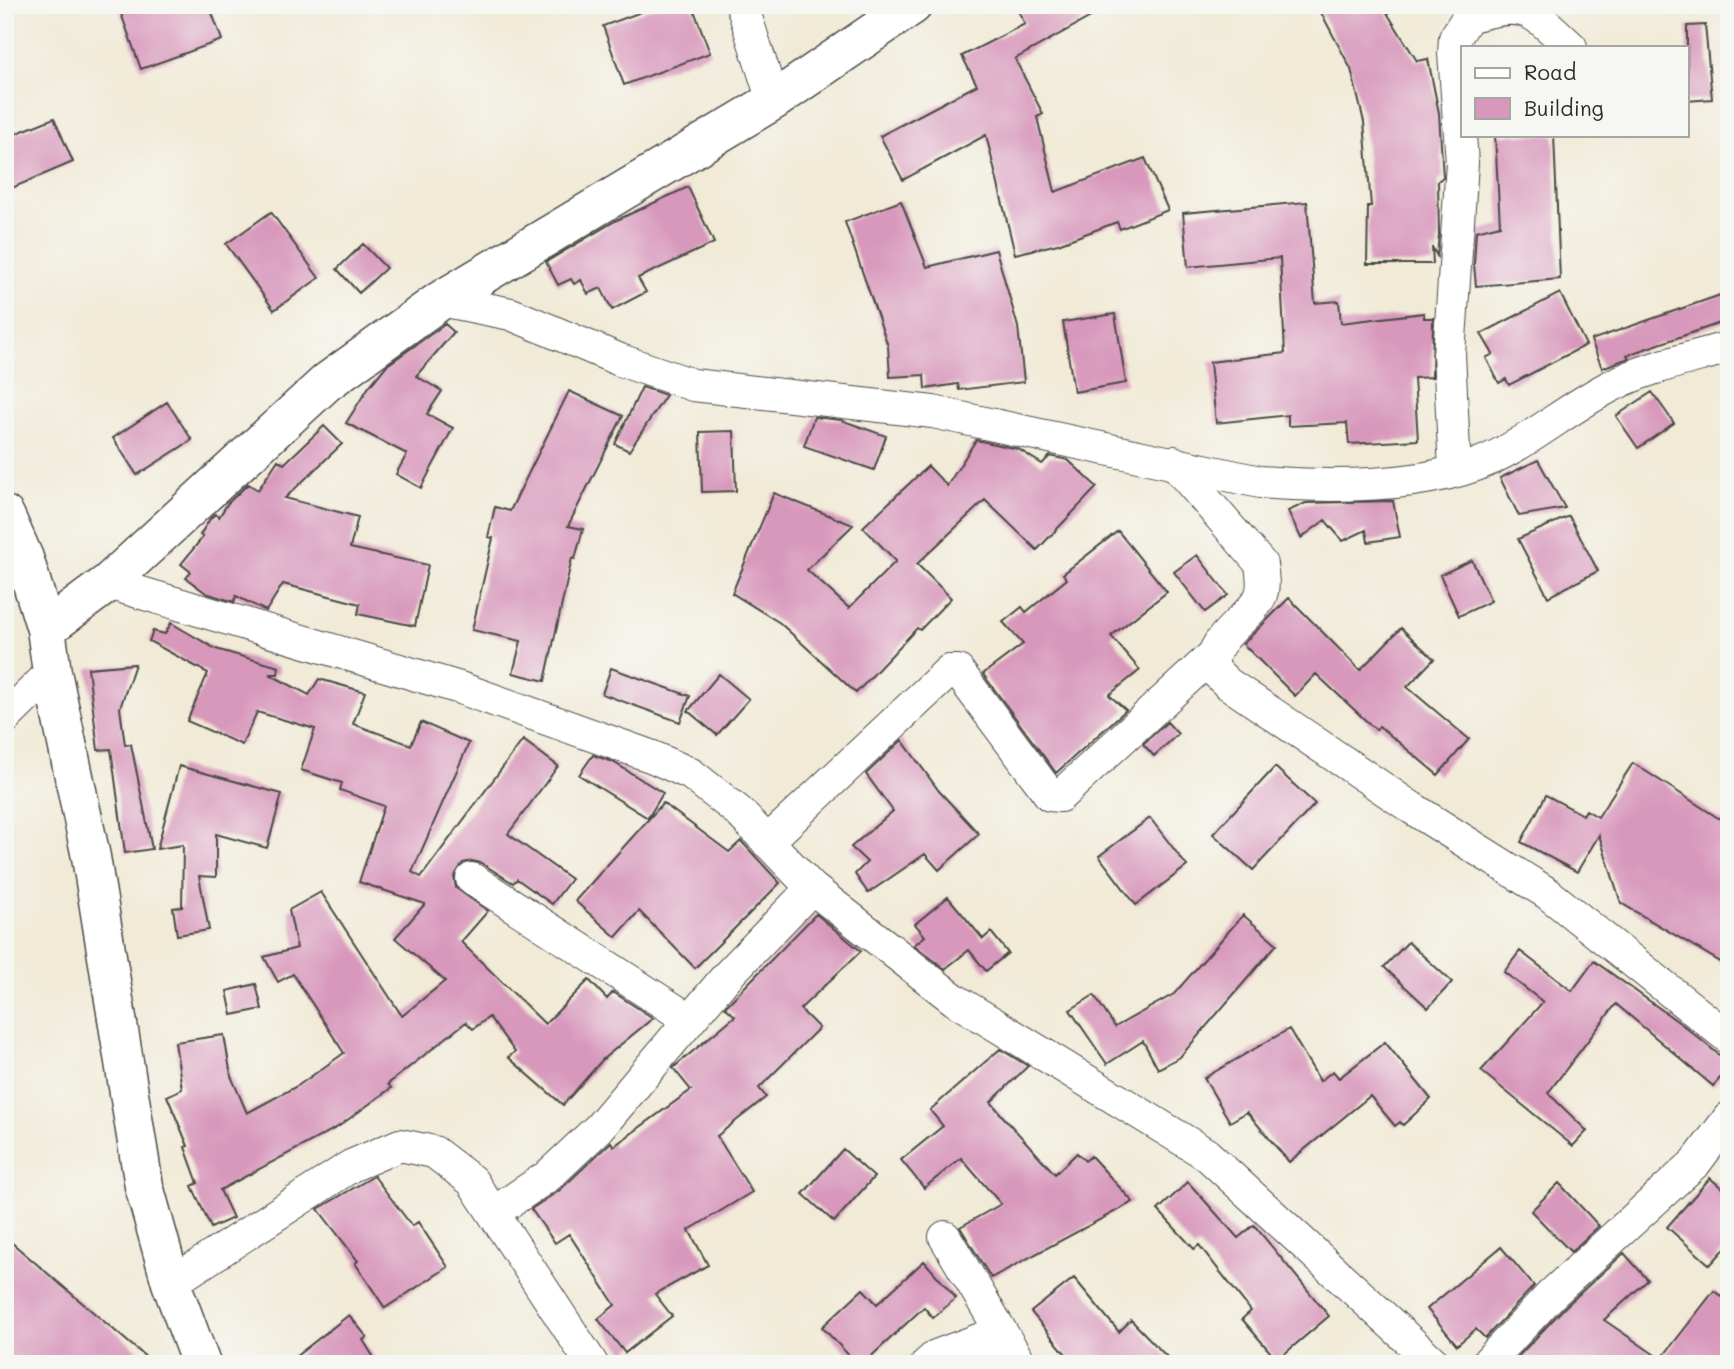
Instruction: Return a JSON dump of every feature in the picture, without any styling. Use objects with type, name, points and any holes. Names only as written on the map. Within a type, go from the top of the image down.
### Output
[{"type":"street","points":[[742,5],[773,101]]},
{"type":"street","points":[[46,629],[107,583],[327,382],[441,300],[773,101],[913,5]]},
{"type":"street","points":[[1455,470],[1449,354],[1462,163],[1455,37],[1468,17],[1512,6],[1530,11],[1570,46]]},
{"type":"street","points":[[441,300],[511,314],[620,360],[693,385],[933,412],[1260,482],[1306,486],[1418,479],[1474,465],[1522,443],[1571,408],[1616,383],[1729,347]]},
{"type":"street","points":[[767,842],[949,670],[958,671],[1050,795],[1060,796],[1213,655],[1235,624],[1260,598],[1263,580],[1261,564],[1173,463]]},
{"type":"street","points":[[5,515],[14,557],[46,629],[52,671],[91,857],[144,1186],[171,1283],[201,1364]]},
{"type":"street","points":[[107,583],[460,688],[653,757],[691,774],[738,811],[812,888],[955,1000],[1206,1154],[1435,1364]]},
{"type":"street","points":[[1213,655],[1214,670],[1227,683],[1412,808],[1547,893],[1729,1038]]},
{"type":"street","points":[[5,719],[52,671]]},
{"type":"street","points":[[472,879],[690,1020]]},
{"type":"street","points":[[493,1213],[548,1176],[598,1128],[728,975],[812,888]]},
{"type":"street","points":[[1486,1364],[1552,1294],[1696,1162],[1729,1118]]},
{"type":"street","points":[[171,1283],[351,1166],[400,1145],[434,1152],[472,1181],[592,1364]]},
{"type":"street","points":[[945,1237],[1018,1359]]},
{"type":"street","points":[[927,1364],[936,1356],[981,1339],[1018,1359]]},
{"type":"building","points":[[118,5],[209,5],[222,40],[141,69]]},
{"type":"building","points":[[660,5],[692,5],[710,53],[624,85],[603,26]]},
{"type":"building","points":[[1015,5],[1112,5],[1015,59],[1043,114],[1037,117],[1055,192],[1145,158],[1168,210],[1120,229],[1117,222],[1058,244],[1015,254],[986,135],[903,180],[880,136],[977,85],[962,56],[1025,24]]},
{"type":"building","points":[[1317,5],[1382,5],[1417,61],[1428,59],[1439,113],[1443,177],[1438,181],[1439,234],[1437,256],[1432,247],[1433,264],[1367,264],[1368,206],[1371,206],[1364,122],[1351,69]]},
{"type":"building","points":[[1705,25],[1712,99],[1688,101],[1687,26]]},
{"type":"building","points":[[54,118],[73,162],[5,191],[5,138]]},
{"type":"building","points":[[1495,136],[1554,136],[1560,279],[1476,286],[1476,231],[1500,225]]},
{"type":"building","points":[[688,187],[714,243],[638,278],[646,292],[612,310],[601,288],[588,294],[581,280],[574,284],[571,279],[558,285],[546,262],[617,220]]},
{"type":"building","points":[[901,201],[927,267],[996,250],[1018,327],[1024,382],[959,390],[958,384],[925,389],[924,375],[890,377],[888,346],[845,222]]},
{"type":"building","points":[[1307,202],[1315,303],[1339,301],[1341,323],[1424,313],[1424,318],[1433,318],[1432,377],[1414,378],[1418,440],[1349,444],[1347,423],[1288,426],[1288,415],[1216,423],[1210,362],[1285,353],[1280,258],[1188,267],[1183,213]]},
{"type":"building","points":[[271,212],[319,278],[274,310],[226,244]]},
{"type":"building","points":[[363,244],[386,268],[359,293],[337,269]]},
{"type":"building","points":[[1729,292],[1729,320],[1627,355],[1629,358],[1602,368],[1591,340]]},
{"type":"building","points":[[1560,293],[1586,345],[1509,385],[1506,379],[1499,383],[1486,358],[1493,354],[1481,334]]},
{"type":"building","points":[[1115,314],[1126,383],[1074,392],[1063,322]]},
{"type":"building","points":[[445,324],[454,332],[416,376],[442,391],[427,414],[453,428],[421,488],[396,474],[407,454],[346,423],[386,366]]},
{"type":"building","points":[[642,387],[666,395],[629,451],[615,444]]},
{"type":"building","points":[[569,391],[623,416],[568,526],[583,529],[575,559],[572,558],[545,681],[513,673],[521,641],[472,630],[493,538],[488,537],[495,507],[510,511]]},
{"type":"building","points":[[1652,392],[1674,423],[1638,448],[1616,416]]},
{"type":"building","points":[[167,402],[192,440],[137,475],[113,438]]},
{"type":"building","points":[[814,417],[841,420],[886,436],[874,470],[804,446]]},
{"type":"building","points":[[324,426],[342,444],[285,498],[358,517],[350,548],[428,565],[415,626],[358,614],[360,604],[283,584],[266,611],[236,596],[234,602],[206,593],[186,578],[191,572],[181,564],[203,537],[200,535],[210,519],[215,514],[219,517],[228,503],[248,484],[258,490],[278,460],[284,464]]},
{"type":"building","points":[[734,431],[736,491],[702,492],[700,432]]},
{"type":"building","points":[[976,440],[1018,449],[1042,464],[1050,456],[1068,460],[1097,487],[1037,550],[985,500],[917,564],[951,598],[920,630],[917,628],[856,693],[780,623],[732,593],[774,493],[853,525],[807,570],[849,608],[896,561],[863,527],[928,466],[947,486]]},
{"type":"building","points":[[1538,460],[1565,508],[1519,516],[1500,478]]},
{"type":"building","points":[[1393,501],[1400,537],[1368,542],[1366,530],[1343,541],[1325,520],[1301,538],[1288,511],[1306,503]]},
{"type":"building","points":[[1569,516],[1598,571],[1548,597],[1518,539]]},
{"type":"building","points":[[1118,531],[1167,592],[1111,636],[1140,670],[1109,695],[1126,710],[1056,773],[983,674],[1023,644],[1003,622],[1022,607],[1026,612],[1067,579],[1063,574]]},
{"type":"building","points":[[1197,555],[1228,595],[1205,612],[1174,572]]},
{"type":"building","points":[[1472,560],[1491,601],[1459,616],[1440,575]]},
{"type":"building","points":[[1289,598],[1360,670],[1401,628],[1434,659],[1407,687],[1469,739],[1438,775],[1379,726],[1376,730],[1316,674],[1295,696],[1243,644]]},
{"type":"building","points":[[171,623],[216,649],[279,667],[278,674],[269,674],[309,695],[319,679],[365,692],[353,724],[411,745],[421,722],[469,743],[412,872],[421,877],[523,740],[558,766],[508,834],[571,879],[552,904],[517,879],[513,883],[481,863],[463,863],[454,877],[456,888],[488,911],[461,942],[545,1024],[589,980],[607,999],[613,992],[653,1018],[603,1059],[563,1105],[508,1057],[515,1052],[489,1017],[473,1029],[466,1022],[388,1084],[391,1088],[338,1127],[220,1190],[233,1218],[211,1228],[192,1186],[198,1183],[185,1147],[188,1146],[167,1096],[182,1089],[175,1042],[224,1035],[231,1076],[247,1113],[299,1085],[344,1053],[293,974],[278,982],[264,957],[297,948],[289,910],[321,892],[402,1016],[445,981],[395,938],[425,904],[359,882],[384,806],[340,790],[342,783],[301,770],[315,729],[257,712],[242,745],[187,721],[208,673],[149,641],[153,631],[165,634]]},
{"type":"building","points":[[135,664],[120,708],[125,745],[131,744],[152,849],[125,853],[111,749],[98,750],[88,668]]},
{"type":"building","points":[[611,668],[690,696],[680,722],[602,694]]},
{"type":"building","points":[[719,674],[749,699],[717,735],[688,711]]},
{"type":"building","points":[[1167,722],[1178,734],[1154,756],[1143,744]]},
{"type":"building","points":[[902,740],[939,791],[979,834],[939,870],[925,854],[868,893],[855,874],[867,862],[851,847],[893,811],[866,774]]},
{"type":"building","points":[[593,755],[613,762],[663,793],[648,818],[579,775]]},
{"type":"building","points":[[1633,763],[1729,825],[1729,967],[1621,903],[1599,835],[1577,872],[1521,842],[1546,795],[1583,815],[1586,810],[1598,817]]},
{"type":"building","points":[[179,766],[282,794],[267,848],[216,834],[216,877],[199,876],[209,930],[177,935],[173,908],[182,907],[183,845],[157,849]]},
{"type":"building","points":[[1275,767],[1315,804],[1253,870],[1213,834]]},
{"type":"building","points":[[663,803],[729,852],[741,841],[780,883],[695,968],[639,911],[616,937],[575,901]]},
{"type":"building","points":[[1150,818],[1187,866],[1136,905],[1099,856]]},
{"type":"building","points":[[948,897],[983,939],[991,932],[1008,953],[986,971],[969,950],[945,969],[914,945],[925,936],[915,924]]},
{"type":"building","points":[[816,914],[861,951],[800,1009],[819,1028],[759,1088],[766,1097],[717,1136],[752,1192],[689,1230],[708,1265],[655,1294],[672,1316],[625,1353],[598,1319],[615,1305],[569,1234],[555,1243],[531,1209],[560,1190],[611,1142],[614,1146],[691,1090],[673,1068],[735,1016],[725,1007]]},
{"type":"building","points":[[1243,915],[1277,944],[1180,1057],[1158,1069],[1143,1041],[1107,1064],[1070,1010],[1094,995],[1115,1027],[1174,994]]},
{"type":"building","points":[[1408,942],[1452,982],[1428,1008],[1384,967]]},
{"type":"building","points":[[1520,951],[1572,991],[1594,961],[1684,1026],[1729,1063],[1729,1068],[1713,1086],[1616,1004],[1548,1093],[1587,1131],[1573,1146],[1481,1071],[1543,1002],[1504,972]]},
{"type":"building","points":[[256,984],[262,1009],[232,1015],[227,991]]},
{"type":"building","points":[[1289,1029],[1320,1081],[1333,1071],[1339,1078],[1385,1042],[1431,1099],[1403,1125],[1400,1122],[1395,1126],[1370,1096],[1289,1162],[1247,1112],[1230,1122],[1204,1078]]},
{"type":"building","points":[[1000,1049],[1028,1066],[991,1102],[1005,1119],[1055,1174],[1077,1153],[1085,1161],[1091,1156],[1133,1202],[991,1278],[960,1227],[1001,1204],[961,1158],[924,1188],[901,1160],[943,1126],[930,1110]]},
{"type":"building","points":[[843,1149],[874,1177],[834,1222],[803,1194]]},
{"type":"building","points":[[374,1176],[412,1226],[418,1222],[448,1267],[385,1308],[355,1263],[358,1261],[318,1209]]},
{"type":"building","points":[[1710,1178],[1729,1194],[1729,1244],[1710,1265],[1667,1227]]},
{"type":"building","points":[[1188,1182],[1238,1238],[1254,1225],[1329,1316],[1277,1360],[1242,1319],[1251,1311],[1199,1245],[1194,1249],[1158,1210]]},
{"type":"building","points":[[1559,1183],[1599,1226],[1571,1252],[1531,1211]]},
{"type":"building","points":[[5,1237],[154,1364],[5,1364]]},
{"type":"building","points":[[1501,1247],[1534,1286],[1485,1338],[1476,1329],[1457,1345],[1427,1309]]},
{"type":"building","points":[[1624,1253],[1648,1280],[1604,1320],[1661,1359],[1714,1291],[1729,1302],[1729,1364],[1511,1364],[1565,1307]]},
{"type":"building","points":[[924,1261],[956,1298],[933,1318],[924,1307],[863,1364],[857,1364],[822,1327],[863,1289],[877,1304]]},
{"type":"building","points":[[1074,1278],[1119,1332],[1131,1320],[1174,1364],[1074,1364],[1031,1312]]},
{"type":"building","points":[[349,1315],[367,1337],[363,1340],[378,1364],[286,1364]]}]
